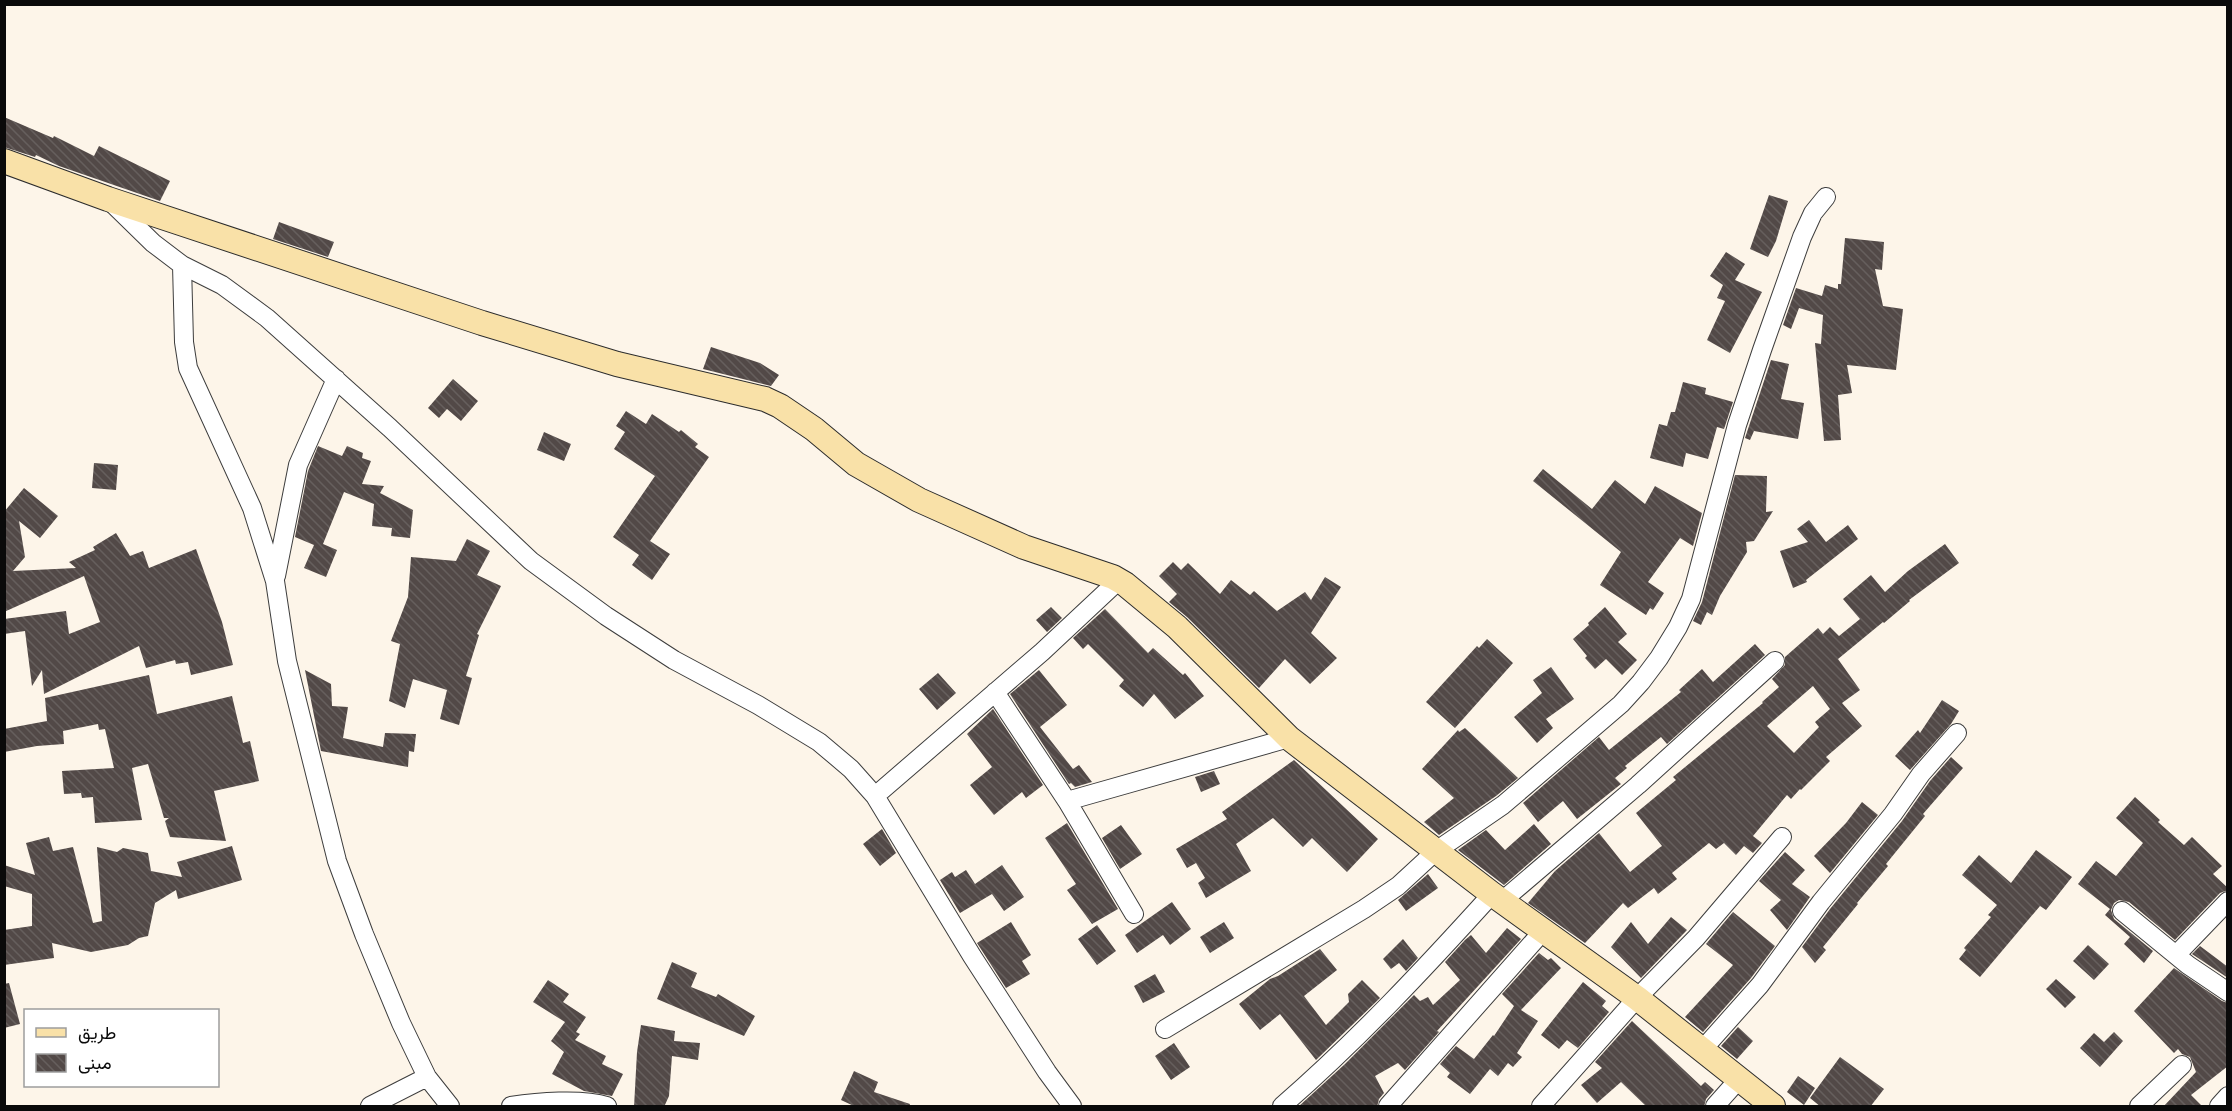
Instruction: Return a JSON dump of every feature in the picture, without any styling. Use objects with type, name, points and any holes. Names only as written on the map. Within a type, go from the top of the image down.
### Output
[{"type":"street","points":[[4,160],[108,199],[493,327],[617,364],[765,399],[780,406],[814,429],[856,464],[919,500],[1024,547],[1119,580],[1177,627],[1289,738],[1497,898],[1637,998],[1773,1107]]},
{"type":"street","points":[[1165,1029],[1365,909],[1398,886],[1436,852],[1503,805],[1620,704],[1659,658],[1678,627],[1691,599],[1737,425],[1762,350],[1802,237],[1813,213],[1826,197]]},
{"type":"street","points":[[108,199],[153,243],[182,265],[240,296],[390,428],[531,561],[606,616],[674,660],[758,705],[819,742],[851,769],[875,796],[972,956],[1072,1107]]},
{"type":"street","points":[[182,265],[184,342],[188,368],[252,508],[275,581],[287,661],[337,861],[401,1023],[427,1077],[450,1107]]},
{"type":"street","points":[[275,581],[298,465],[336,379]]},
{"type":"street","points":[[875,796],[1042,652],[1119,580]]},
{"type":"street","points":[[1282,1107],[1497,898],[1638,785],[1775,661]]},
{"type":"street","points":[[995,692],[1066,801],[1134,914]]},
{"type":"street","points":[[1703,1049],[1760,985],[1821,902],[1893,814],[1921,774],[1958,733]]},
{"type":"street","points":[[1066,801],[1289,738]]},
{"type":"street","points":[[1541,1107],[1637,998],[1696,938],[1782,837]]},
{"type":"street","points":[[2176,955],[2228,901]]},
{"type":"street","points":[[2122,911],[2176,955],[2228,992]]},
{"type":"street","points":[[1388,1107],[1543,931]]},
{"type":"street","points":[[2139,1107],[2182,1065]]},
{"type":"street","points":[[370,1107],[375,1102],[427,1077]]},
{"type":"street","points":[[1714,1107],[1739,1079]]},
{"type":"street","points":[[2219,1107],[2228,1096]]},
{"type":"street","points":[[511,1107],[529,1103],[588,1102],[606,1107]]},
{"type":"building","points":[[4,117],[53,138],[54,136],[94,156],[99,146],[170,181],[160,201],[59,166],[36,155],[35,157],[4,147]]},
{"type":"building","points":[[1769,195],[1788,201],[1776,241],[1768,257],[1750,249]]},
{"type":"building","points":[[279,222],[334,242],[328,257],[273,239]]},
{"type":"building","points":[[1845,238],[1884,242],[1882,270],[1875,269],[1883,306],[1903,309],[1896,370],[1847,365],[1852,393],[1838,395],[1841,440],[1824,441],[1815,343],[1821,344],[1823,315],[1799,308],[1791,329],[1783,325],[1796,288],[1822,296],[1825,285],[1838,289],[1838,284],[1841,284]]},
{"type":"building","points":[[1726,252],[1745,264],[1735,280],[1762,292],[1730,353],[1707,340],[1725,301],[1717,298],[1723,285],[1710,276]]},
{"type":"building","points":[[711,347],[760,363],[779,375],[771,386],[703,369]]},
{"type":"building","points":[[1771,360],[1789,364],[1781,399],[1804,403],[1798,439],[1754,431],[1750,440],[1745,438]]},
{"type":"building","points":[[453,379],[478,401],[461,421],[447,409],[439,418],[428,408]]},
{"type":"building","points":[[1683,382],[1706,388],[1705,394],[1733,402],[1724,429],[1717,427],[1708,459],[1686,453],[1683,467],[1650,458],[1659,424],[1667,426],[1671,412],[1675,412]]},
{"type":"building","points":[[626,411],[646,424],[652,414],[679,432],[681,430],[698,444],[695,447],[709,457],[650,541],[670,554],[652,580],[632,565],[639,555],[613,537],[655,476],[614,449],[625,432],[616,426]]},
{"type":"building","points":[[544,432],[571,444],[564,461],[537,450]]},
{"type":"building","points":[[318,446],[342,456],[347,446],[363,453],[362,458],[371,461],[362,484],[384,486],[380,493],[413,510],[410,538],[391,536],[392,528],[372,526],[374,504],[344,492],[323,544],[337,550],[326,577],[304,568],[314,545],[295,537],[308,471]]},
{"type":"building","points":[[94,463],[118,465],[116,490],[92,488]]},
{"type":"building","points":[[1543,469],[1592,509],[1615,480],[1645,504],[1655,486],[1702,513],[1693,546],[1680,538],[1648,582],[1664,593],[1653,610],[1650,608],[1646,615],[1600,585],[1621,552],[1533,481]]},
{"type":"building","points":[[1735,475],[1767,476],[1766,512],[1773,511],[1754,541],[1746,542],[1747,552],[1720,596],[1712,615],[1707,612],[1701,625],[1693,621],[1702,602]]},
{"type":"building","points":[[24,488],[58,516],[40,538],[19,521],[25,557],[13,571],[76,568],[69,562],[95,550],[93,547],[116,533],[130,556],[143,551],[149,568],[196,549],[222,622],[233,665],[191,675],[188,662],[176,664],[175,660],[146,668],[139,646],[44,694],[42,670],[32,686],[25,631],[4,634],[4,619],[66,611],[69,634],[100,622],[84,576],[4,612],[4,512]]},
{"type":"building","points":[[1809,520],[1826,542],[1848,525],[1858,539],[1806,580],[1807,582],[1793,588],[1780,551],[1808,542],[1797,529]]},
{"type":"building","points":[[467,539],[490,551],[477,575],[501,586],[477,634],[479,635],[466,676],[472,678],[459,725],[440,719],[447,690],[413,679],[405,708],[389,701],[400,644],[391,641],[408,597],[411,557],[456,561]]},
{"type":"building","points":[[1945,544],[1959,563],[1909,600],[1838,659],[1860,690],[1842,703],[1862,726],[1826,757],[1830,761],[1801,790],[1791,799],[1787,795],[1753,836],[1762,843],[1753,853],[1744,846],[1736,855],[1724,843],[1716,849],[1709,843],[1672,873],[1677,879],[1658,894],[1654,888],[1628,908],[1623,903],[1585,943],[1528,903],[1555,871],[1599,833],[1630,872],[1662,846],[1636,813],[1676,780],[1673,777],[1763,703],[1779,687],[1772,679],[1785,665],[1785,657],[1818,628],[1823,634],[1830,627],[1839,636],[1860,619],[1843,599],[1871,575],[1885,592],[1908,571]],"holes":[[[1813,686],[1830,709],[1815,722],[1819,727],[1794,753],[1767,726]]]},
{"type":"building","points":[[1173,562],[1181,570],[1188,563],[1220,594],[1231,580],[1250,595],[1254,591],[1277,611],[1305,592],[1311,600],[1325,577],[1341,587],[1311,633],[1337,658],[1310,684],[1285,659],[1259,688],[1169,602],[1177,594],[1159,576]]},
{"type":"building","points":[[1051,607],[1062,618],[1047,632],[1036,620]]},
{"type":"building","points":[[1605,607],[1627,634],[1618,642],[1637,660],[1622,675],[1606,659],[1595,669],[1573,639]]},
{"type":"building","points":[[1105,609],[1148,653],[1153,648],[1183,675],[1185,673],[1204,696],[1175,719],[1154,694],[1143,707],[1119,686],[1124,680],[1088,644],[1083,649],[1073,638]]},
{"type":"building","points":[[1487,639],[1513,663],[1455,728],[1426,702],[1477,646],[1479,648]]},
{"type":"building","points":[[1755,644],[1765,655],[1667,744],[1661,737],[1625,766],[1627,768],[1615,778],[1621,784],[1577,819],[1563,801],[1538,822],[1523,803],[1599,737],[1609,750],[1681,692],[1679,690],[1702,669],[1713,682]]},
{"type":"building","points":[[1551,667],[1574,699],[1546,719],[1553,728],[1537,743],[1514,717],[1542,693],[1533,680]]},
{"type":"building","points":[[305,670],[331,684],[332,706],[348,707],[343,738],[383,747],[385,733],[416,734],[414,752],[409,751],[408,767],[321,751]]},
{"type":"building","points":[[1039,670],[1067,705],[1040,727],[1073,769],[1079,765],[1092,782],[1075,787],[1069,784],[1010,694]]},
{"type":"building","points":[[938,673],[956,693],[937,710],[919,689]]},
{"type":"building","points":[[149,675],[157,714],[232,696],[243,743],[250,741],[259,781],[214,791],[226,841],[170,837],[165,821],[169,818],[164,818],[148,764],[132,768],[142,820],[95,823],[93,797],[82,798],[81,793],[64,794],[62,771],[114,768],[105,729],[99,730],[98,724],[63,731],[64,744],[4,752],[4,729],[47,721],[45,698]]},
{"type":"building","points":[[1942,700],[1959,711],[1951,724],[1910,770],[1895,756],[1918,730],[1920,733]]},
{"type":"building","points":[[993,709],[1043,785],[1026,798],[1022,792],[994,815],[970,785],[992,767],[967,734]]},
{"type":"building","points":[[1465,728],[1518,778],[1439,835],[1424,822],[1454,798],[1422,769],[1458,730],[1459,732]]},
{"type":"building","points":[[1951,757],[1963,768],[1923,814],[1925,816],[1886,864],[1888,866],[1823,947],[1826,950],[1815,963],[1802,947]]},
{"type":"building","points":[[1294,760],[1378,839],[1347,872],[1312,838],[1303,847],[1273,818],[1236,844],[1251,871],[1206,898],[1198,883],[1205,878],[1196,863],[1187,868],[1176,849],[1227,819],[1222,812]]},
{"type":"building","points":[[1214,771],[1220,784],[1201,792],[1195,777]]},
{"type":"building","points":[[2135,797],[2184,845],[2192,837],[2222,866],[2213,874],[2228,888],[2220,893],[2175,940],[2129,902],[2119,900],[2114,903],[2111,910],[2114,919],[2153,951],[2144,963],[2124,944],[2130,937],[2105,915],[2110,909],[2078,884],[2096,861],[2116,876],[2143,843],[2116,818]]},
{"type":"building","points":[[1862,802],[1878,815],[1830,873],[1814,856],[1846,823]]},
{"type":"building","points":[[1067,823],[1118,909],[1092,924],[1067,890],[1076,884],[1045,838]]},
{"type":"building","points":[[1534,824],[1551,844],[1504,885],[1458,850],[1486,830],[1505,850]]},
{"type":"building","points":[[1121,825],[1142,854],[1120,869],[1102,838]]},
{"type":"building","points":[[882,829],[896,853],[880,866],[863,844]]},
{"type":"building","points":[[49,837],[53,851],[73,847],[93,923],[102,921],[97,847],[117,852],[123,848],[148,853],[151,871],[182,877],[177,862],[232,846],[242,880],[178,899],[176,890],[155,903],[148,936],[139,938],[128,945],[91,952],[52,943],[54,958],[4,965],[4,930],[32,926],[32,894],[4,886],[4,865],[35,875],[26,843]]},
{"type":"building","points":[[2036,850],[2072,877],[2046,910],[2040,906],[1980,977],[1959,959],[1966,950],[1964,948],[1991,917],[1988,915],[1997,905],[1962,875],[1979,855],[2011,883]]},
{"type":"building","points":[[1785,852],[1805,870],[1792,884],[1810,897],[1787,930],[1770,910],[1781,900],[1759,881]]},
{"type":"building","points":[[1002,865],[1024,897],[1004,911],[992,894],[960,913],[940,880],[952,872],[955,877],[966,870],[975,884]]},
{"type":"building","points":[[1428,874],[1438,888],[1406,911],[1398,900]]},
{"type":"building","points":[[1172,902],[1191,929],[1170,945],[1163,935],[1137,953],[1125,935]]},
{"type":"building","points":[[1733,912],[1775,946],[1751,978],[1703,1032],[1685,1017],[1733,965],[1706,944]]},
{"type":"building","points":[[1671,917],[1687,930],[1641,978],[1611,947],[1631,922],[1648,944]]},
{"type":"building","points":[[1011,922],[1031,955],[1022,961],[1030,974],[1006,988],[977,943]]},
{"type":"building","points":[[1224,922],[1234,938],[1210,953],[1200,937]]},
{"type":"building","points":[[1097,925],[1116,951],[1097,965],[1078,939]]},
{"type":"building","points":[[1507,928],[1521,939],[1437,1031],[1439,1032],[1405,1070],[1398,1063],[1375,1076],[1384,1093],[1377,1107],[1298,1107],[1414,995],[1420,1001],[1428,997],[1433,1005],[1460,980],[1445,962],[1465,940],[1471,935],[1486,953]]},
{"type":"building","points":[[1403,939],[1418,958],[1406,971],[1399,963],[1391,969],[1383,959]]},
{"type":"building","points":[[2088,945],[2109,964],[2094,980],[2073,961]]},
{"type":"building","points":[[2200,946],[2228,967],[2228,978],[2192,954]]},
{"type":"building","points":[[1320,949],[1337,970],[1304,996],[1326,1025],[1349,1002],[1348,994],[1362,980],[1380,998],[1316,1060],[1280,1014],[1260,1030],[1239,1004],[1270,979]]},
{"type":"building","points":[[1539,953],[1548,960],[1551,958],[1561,968],[1521,1010],[1538,1021],[1517,1053],[1522,1057],[1513,1067],[1508,1063],[1498,1076],[1490,1069],[1470,1094],[1447,1077],[1450,1073],[1440,1064],[1456,1046],[1474,1059],[1494,1036],[1514,1006],[1502,994]]},
{"type":"building","points":[[672,962],[697,973],[691,987],[716,997],[718,994],[755,1016],[744,1036],[657,999]]},
{"type":"building","points":[[2174,968],[2228,1003],[2228,1066],[2191,1095],[2203,1107],[2163,1107],[2196,1072],[2190,1057],[2182,1054],[2178,1049],[2174,1053],[2134,1011]]},
{"type":"building","points":[[1155,974],[1165,992],[1143,1003],[1134,986]]},
{"type":"building","points":[[2056,979],[2076,997],[2065,1008],[2046,989]]},
{"type":"building","points":[[548,980],[569,994],[563,1002],[586,1017],[576,1032],[580,1034],[575,1040],[606,1056],[602,1064],[623,1074],[612,1096],[584,1091],[552,1074],[564,1052],[551,1041],[565,1022],[533,1002]]},
{"type":"building","points":[[1583,982],[1606,1001],[1602,1006],[1609,1012],[1578,1048],[1567,1040],[1559,1049],[1541,1035]]},
{"type":"building","points":[[9,983],[20,1024],[4,1028],[4,984]]},
{"type":"building","points":[[1632,1021],[1701,1086],[1705,1082],[1714,1090],[1706,1099],[1704,1107],[1647,1107],[1621,1082],[1597,1103],[1581,1085],[1602,1068],[1595,1062]]},
{"type":"building","points":[[641,1025],[675,1031],[674,1041],[700,1043],[698,1060],[672,1056],[669,1096],[664,1107],[634,1107]]},
{"type":"building","points":[[1738,1027],[1753,1041],[1737,1059],[1721,1046]]},
{"type":"building","points":[[2114,1032],[2123,1041],[2100,1067],[2080,1048],[2094,1033],[2104,1042]]},
{"type":"building","points":[[1174,1043],[1190,1067],[1171,1080],[1155,1056]]},
{"type":"building","points":[[1840,1057],[1884,1089],[1870,1107],[1821,1107],[1810,1098]]},
{"type":"building","points":[[854,1071],[878,1082],[874,1092],[910,1104],[909,1107],[856,1107],[841,1100]]},
{"type":"building","points":[[1798,1076],[1815,1088],[1804,1105],[1787,1092]]}]
